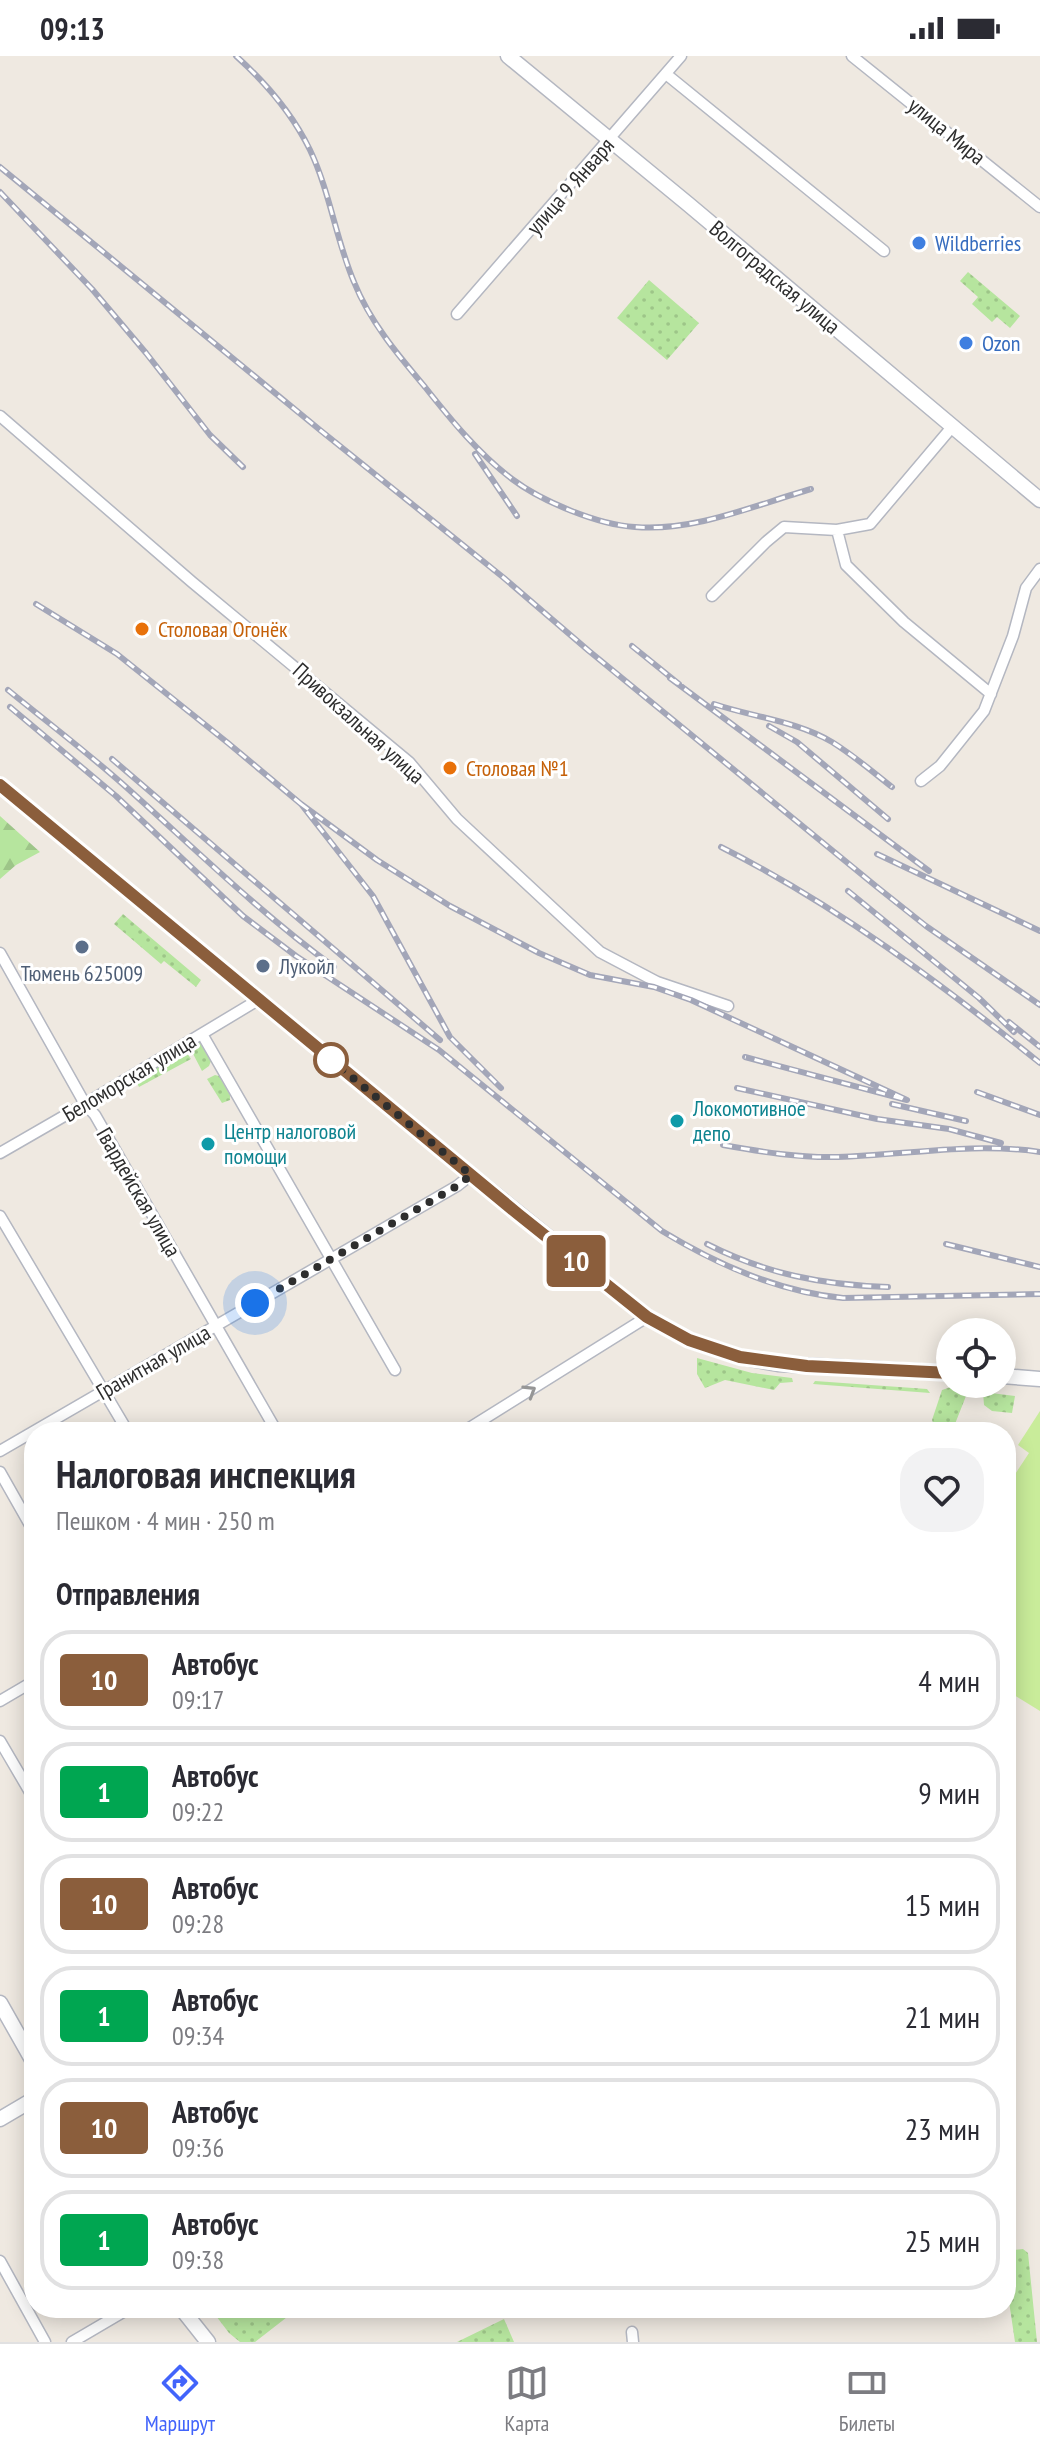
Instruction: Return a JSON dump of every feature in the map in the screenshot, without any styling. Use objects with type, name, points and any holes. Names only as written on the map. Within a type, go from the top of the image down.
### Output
[{"type":"street","name":"Волгоградская улица","points":[[508,56],[1040,500]]},
{"type":"street","name":"улица 9 Января","points":[[457,314],[681,56]]},
{"type":"street","name":"улица Мира","points":[[852,56],[1040,207]]},
{"type":"street","points":[[666,74],[884,251]]},
{"type":"street","name":"Привокзальная улица","points":[[0,416],[192,582],[409,762],[457,819],[600,952],[657,982],[728,1006]]},
{"type":"street","points":[[712,596],[784,527],[837,530],[870,524],[952,427]]},
{"type":"street","points":[[837,530],[846,565],[904,622],[991,694]]},
{"type":"street","points":[[921,781],[940,766],[984,711],[1013,636],[1026,588],[1040,569]]},
{"type":"street","points":[[0,785],[647,1317],[689,1340],[740,1357],[793,1365],[936,1372]]},
{"type":"street","name":"Гвардейская улица","points":[[0,953],[271,1422]]},
{"type":"street","name":"Беломорская улица","points":[[0,1153],[258,1000]]},
{"type":"street","points":[[202,1034],[395,1370]]},
{"type":"street","name":"Гранитная улица","points":[[49,1422],[457,1186],[471,1175]]},
{"type":"street","points":[[0,1216],[122,1422]]},
{"type":"street","points":[[479,1422],[647,1317]]},
{"type":"street","points":[[1016,1377],[1040,1379]]},
{"type":"street","name":"Гранитная улица","points":[[0,1451],[24,1437]]},
{"type":"street","points":[[0,1472],[24,1514]]},
{"type":"street","points":[[0,1701],[24,1687]]},
{"type":"street","points":[[0,1741],[24,1782]]},
{"type":"street","points":[[0,2003],[24,2045]]},
{"type":"street","points":[[0,2119],[24,2105]]},
{"type":"street","points":[[0,2261],[24,2304]]},
{"type":"street","points":[[32,2318],[45,2342]]},
{"type":"street","points":[[72,2342],[113,2318]]},
{"type":"street","points":[[189,2318],[208,2342]]},
{"type":"green space","points":[[968,272],[1020,316],[1010,328],[997,317],[992,322],[972,304],[978,297],[960,281]]},
{"type":"green space","points":[[649,280],[699,323],[667,360],[617,318]]},
{"type":"green space","points":[[0,816],[40,852],[16,865],[0,879]]},
{"type":"green space","points":[[123,914],[201,980],[196,987],[164,961],[161,964],[114,924]]},
{"type":"green space","points":[[200,1043],[211,1061],[202,1071],[190,1048]]},
{"type":"green space","points":[[185,1050],[191,1059],[139,1087],[136,1081]]},
{"type":"green space","points":[[219,1076],[230,1100],[222,1103],[207,1079]]},
{"type":"green space","points":[[697,1358],[752,1373],[792,1378],[793,1382],[780,1383],[774,1390],[725,1380],[705,1388],[697,1374]]},
{"type":"green space","points":[[815,1381],[927,1389],[930,1393],[813,1384]]},
{"type":"green space","points":[[939,1398],[965,1398],[956,1422],[932,1420]]},
{"type":"green space","points":[[983,1398],[1015,1398],[1012,1413],[992,1411],[984,1405]]},
{"type":"green space","points":[[1040,1411],[1040,1711],[1016,1696],[1016,1473],[1029,1453],[1018,1445]]},
{"type":"green space","points":[[1023,2249],[1028,2253],[1037,2342],[1015,2342],[1011,2318],[1016,2318],[1016,2250]]},
{"type":"green space","points":[[218,2318],[286,2318],[255,2342],[240,2342]]},
{"type":"green space","points":[[504,2319],[514,2342],[457,2342]]},
{"type":"railway","points":[[236,56],[278,100],[310,150],[348,266],[376,324],[455,424],[512,479],[538,496],[570,510],[604,522],[635,527],[702,521],[811,489]]},
{"type":"railway","points":[[0,167],[877,887],[926,926],[1040,1005]]},
{"type":"railway","points":[[0,192],[92,289],[210,435],[243,467]]},
{"type":"railway","points":[[475,454],[517,516]]},
{"type":"railway","points":[[36,604],[117,654],[301,804],[373,896],[450,1037],[501,1088]]},
{"type":"railway","points":[[632,646],[679,684]]},
{"type":"railway","points":[[670,678],[929,871]]},
{"type":"railway","points":[[8,690],[112,774],[254,902],[334,967]]},
{"type":"railway","points":[[714,704],[818,735],[848,752],[892,787]]},
{"type":"railway","points":[[10,707],[116,796],[243,916],[296,956],[439,1050],[662,1231],[683,1243],[749,1275],[819,1295],[843,1298],[1040,1294]]},
{"type":"railway","points":[[769,726],[797,742],[888,819]]},
{"type":"railway","points":[[112,759],[440,1040]]},
{"type":"railway","points":[[301,804],[377,860],[450,906],[539,953],[590,975],[654,987],[691,1000],[907,1100],[745,1057]]},
{"type":"railway","points":[[721,847],[805,894],[886,947],[1040,1063]]},
{"type":"railway","points":[[877,854],[1040,931]]},
{"type":"railway","points":[[848,891],[979,998],[1014,1032]]},
{"type":"railway","points":[[1009,1022],[1040,1047]]},
{"type":"railway","points":[[737,1088],[877,1119],[949,1129],[1001,1143]]},
{"type":"railway","points":[[977,1092],[1040,1115]]},
{"type":"railway","points":[[892,1104],[966,1121]]},
{"type":"railway","points":[[723,1145],[823,1157],[990,1148],[1040,1152]]},
{"type":"railway","points":[[707,1244],[751,1263],[795,1276],[841,1284],[888,1287]]},
{"type":"railway","points":[[946,1244],[1040,1267]]},
{"type":"bus line","name":"10","points":[[0,785],[272,1012],[647,1317],[689,1340],[740,1357],[778,1364],[936,1372]]},
{"type":"place","name":"Wildberries","points":[[919,243]]},
{"type":"place","name":"Ozon","points":[[966,343]]},
{"type":"place","name":"Столовая Огонёк","points":[[142,629]]},
{"type":"place","name":"Столовая №1","points":[[450,768]]},
{"type":"place","name":"Тюмень 625009","points":[[82,947]]},
{"type":"place","name":"Лукойл","points":[[263,966]]},
{"type":"place","name":"Локомотивное депо","points":[[677,1121]]},
{"type":"place","name":"Центр налоговой помощи","points":[[208,1144]]},
{"type":"route","points":[[255,1303],[471,1175],[331,1060]]}]
